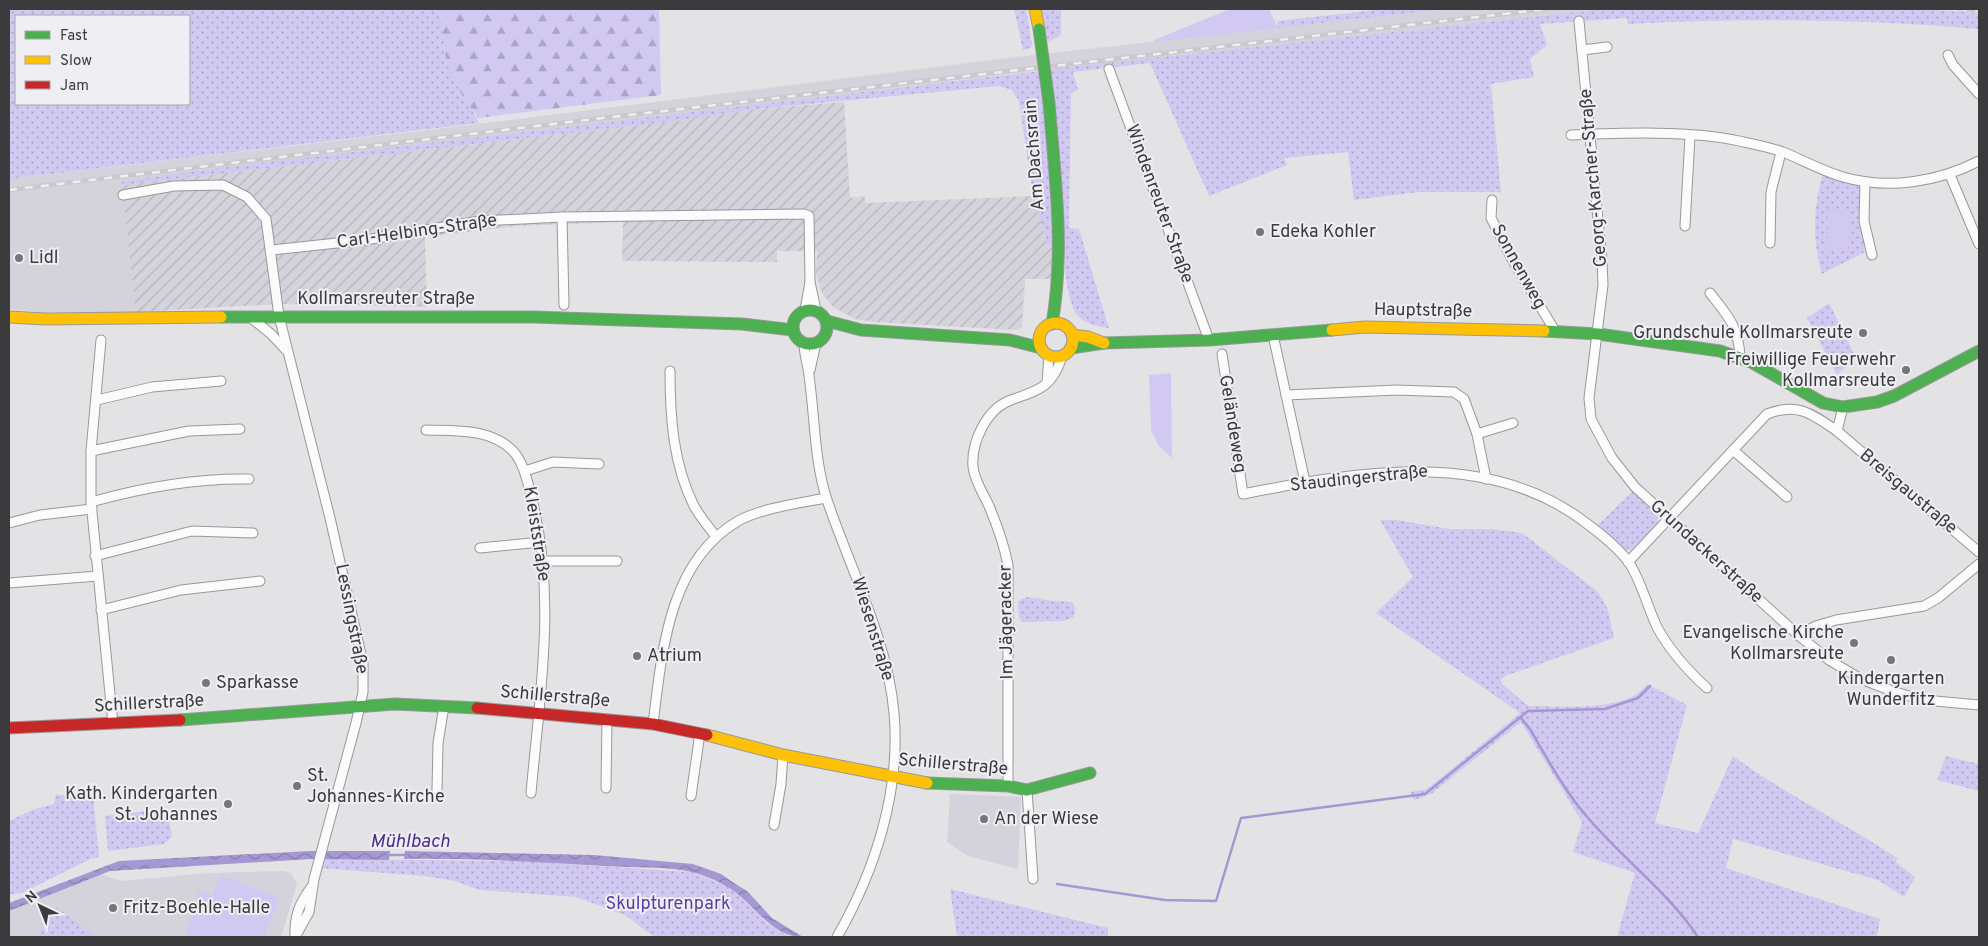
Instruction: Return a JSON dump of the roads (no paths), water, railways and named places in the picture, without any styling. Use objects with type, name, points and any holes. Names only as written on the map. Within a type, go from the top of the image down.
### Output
[{"type":"main road","name":"Am Dachsrain","points":[[1035,9],[1049,103],[1059,250],[1057,299],[1063,309],[1058,325]]},
{"type":"main road","points":[[811,310],[823,315],[827,326],[823,338],[810,343],[797,338],[793,326],[797,315],[811,310]]},
{"type":"main road","name":"Kollmarsreuter Straße","points":[[9,317],[46,319],[280,316],[584,318],[763,326],[780,330],[793,326]]},
{"type":"main road","points":[[827,326],[855,330],[1010,340],[1041,334],[1045,328],[1058,325],[1072,335],[1071,348],[1062,356],[1010,340]]},
{"type":"main road","name":"Hauptstraße","points":[[1071,348],[1104,343],[1209,340],[1366,328],[1598,334],[1720,351],[1740,358],[1804,394],[1843,407],[1877,402],[1894,396],[1979,351]]},
{"type":"main road","points":[[1041,334],[1045,352]]},
{"type":"main road","name":"Hauptstraße","points":[[1072,335],[1088,337],[1104,343]]},
{"type":"main road","name":"Schillerstraße","points":[[9,728],[113,724],[360,708],[395,704],[444,706],[538,712],[653,724],[700,733],[783,755],[936,784],[1008,786],[1027,790],[1090,773]]},
{"type":"street","name":"Georg-Karcher-Straße","points":[[1579,21],[1602,261],[1603,285],[1598,334]]},
{"type":"street","points":[[1582,50],[1607,47]]},
{"type":"street","points":[[1948,55],[1954,65],[1979,94]]},
{"type":"street","points":[[1946,71],[1954,65]]},
{"type":"street","name":"Windenreuter Straße","points":[[1109,69],[1209,340]]},
{"type":"street","points":[[1571,135],[1690,136],[1736,140],[1781,152],[1842,177],[1865,182],[1913,182],[1950,175],[1979,162]]},
{"type":"street","points":[[1685,226],[1690,136]]},
{"type":"street","points":[[1770,243],[1770,192],[1781,152]]},
{"type":"street","points":[[1950,175],[1979,244]]},
{"type":"street","points":[[1865,182],[1864,221],[1872,255]]},
{"type":"street","points":[[123,195],[174,186],[223,185],[247,196],[266,219],[272,250],[280,316]]},
{"type":"street","name":"Sonnenweg","points":[[1492,200],[1491,218],[1513,261],[1555,332]]},
{"type":"street","name":"Carl-Helbing-Straße","points":[[272,250],[365,240],[480,221],[562,217],[804,214],[810,216],[811,310]]},
{"type":"street","points":[[562,217],[564,305]]},
{"type":"street","points":[[1710,293],[1735,327],[1739,336],[1740,358]]},
{"type":"street","name":"Lessingstraße","points":[[280,316],[361,649],[363,682],[360,708],[313,885],[300,903],[295,925],[295,937]]},
{"type":"street","name":"Lessingstraße","points":[[250,317],[271,334],[288,352]]},
{"type":"street","name":"Grundackerstraße","points":[[1598,334],[1589,398],[1591,419],[1600,439],[1624,474],[1669,519],[1798,635],[1829,660],[1861,679],[1924,700],[1979,706]]},
{"type":"street","points":[[1273,335],[1305,482]]},
{"type":"street","points":[[101,340],[91,451],[92,506],[95,556],[113,724]]},
{"type":"street","name":"Wiesenstraße","points":[[810,343],[804,357],[809,376],[813,429],[826,498],[888,672],[894,712],[895,752],[880,838],[864,887],[837,937]]},
{"type":"street","points":[[1045,352],[1047,382]]},
{"type":"street","name":"Geländeweg","points":[[1222,354],[1243,494]]},
{"type":"street","name":"Im Jägeracker","points":[[1008,786],[1008,565],[1004,544],[978,486],[973,467],[979,434],[996,410],[1010,401],[1039,391],[1058,371],[1062,356]]},
{"type":"street","points":[[670,371],[672,430],[681,470],[694,507],[716,537]]},
{"type":"street","points":[[97,400],[152,387],[221,381]]},
{"type":"street","points":[[1286,395],[1397,390],[1454,392],[1464,399],[1477,434],[1486,479]]},
{"type":"street","points":[[1628,562],[1767,414],[1779,409],[1797,408],[1804,394]]},
{"type":"street","points":[[1837,431],[1843,407]]},
{"type":"street","name":"Breisgaustraße","points":[[1797,408],[1814,416],[1837,431],[1979,552]]},
{"type":"street","points":[[1477,434],[1512,423]]},
{"type":"street","points":[[91,451],[189,431],[240,429]]},
{"type":"street","name":"Kleiststraße","points":[[426,430],[480,432],[514,451],[525,471],[544,561],[545,635],[531,793]]},
{"type":"street","points":[[1733,450],[1787,497]]},
{"type":"street","points":[[525,471],[553,462],[599,464]]},
{"type":"street","name":"Staudingerstraße","points":[[1243,494],[1305,482],[1400,471],[1444,471],[1528,490],[1566,507],[1609,542],[1628,562],[1658,628],[1682,664],[1707,688]]},
{"type":"street","points":[[9,522],[92,506],[168,484],[221,478],[249,479]]},
{"type":"street","points":[[653,724],[664,639],[674,605],[690,573],[716,537],[747,517],[791,504],[826,498]]},
{"type":"street","points":[[95,556],[192,531],[253,532]]},
{"type":"street","points":[[480,548],[541,542]]},
{"type":"street","points":[[544,561],[616,561]]},
{"type":"street","points":[[1798,635],[1816,626],[1836,620],[1924,606],[1938,598],[1979,564]]},
{"type":"street","points":[[9,583],[98,576]]},
{"type":"street","points":[[101,610],[181,590],[260,581]]},
{"type":"street","points":[[437,791],[438,743],[444,706]]},
{"type":"street","points":[[606,788],[607,719]]},
{"type":"street","points":[[691,796],[700,733]]},
{"type":"street","points":[[774,825],[781,784],[783,755]]},
{"type":"street","points":[[1027,790],[1033,878]]},
{"type":"water","points":[[310,851],[390,851],[389,860],[312,859],[110,871],[9,911],[9,903],[119,861]]},
{"type":"water","points":[[405,851],[594,855],[693,864],[721,874],[747,891],[772,918],[803,937],[784,933],[768,922],[734,891],[717,881],[692,872],[660,868],[454,859],[404,859]]},
{"type":"waterway","points":[[1057,884],[1165,900],[1216,901],[1241,818],[1425,794],[1528,711],[1605,709],[1638,698],[1650,686]]},
{"type":"waterway","points":[[1521,718],[1530,729],[1557,776],[1580,809],[1673,905],[1698,937]]},
{"type":"waterway","name":"Mühlbach","points":[[388,855],[407,855]]},
{"type":"railway","points":[[9,190],[586,120],[1547,9]]},
{"type":"railway","points":[[1959,9],[1979,10]]},
{"type":"place","name":"Edeka Kohler","points":[[1260,232]]},
{"type":"place","name":"Lidl","points":[[19,258]]},
{"type":"place","name":"Grundschule Kollmarsreute","points":[[1863,333]]},
{"type":"place","name":"Freiwillige Feuerwehr Kollmarsreute","points":[[1906,370]]},
{"type":"place","name":"Evangelische Kirche Kollmarsreute","points":[[1854,643]]},
{"type":"place","name":"Atrium","points":[[637,656]]},
{"type":"place","name":"Kindergarten Wunderfitz","points":[[1891,660]]},
{"type":"place","name":"Sparkasse","points":[[206,683]]},
{"type":"place","name":"St. Johannes-Kirche","points":[[297,786]]},
{"type":"place","name":"Kath. Kindergarten St. Johannes","points":[[228,804]]},
{"type":"place","name":"An der Wiese","points":[[984,819]]},
{"type":"place","name":"Fritz-Boehle-Halle","points":[[113,908]]},
{"type":"park label","name":"Skulpturenpark","points":[[668,904]]}]
